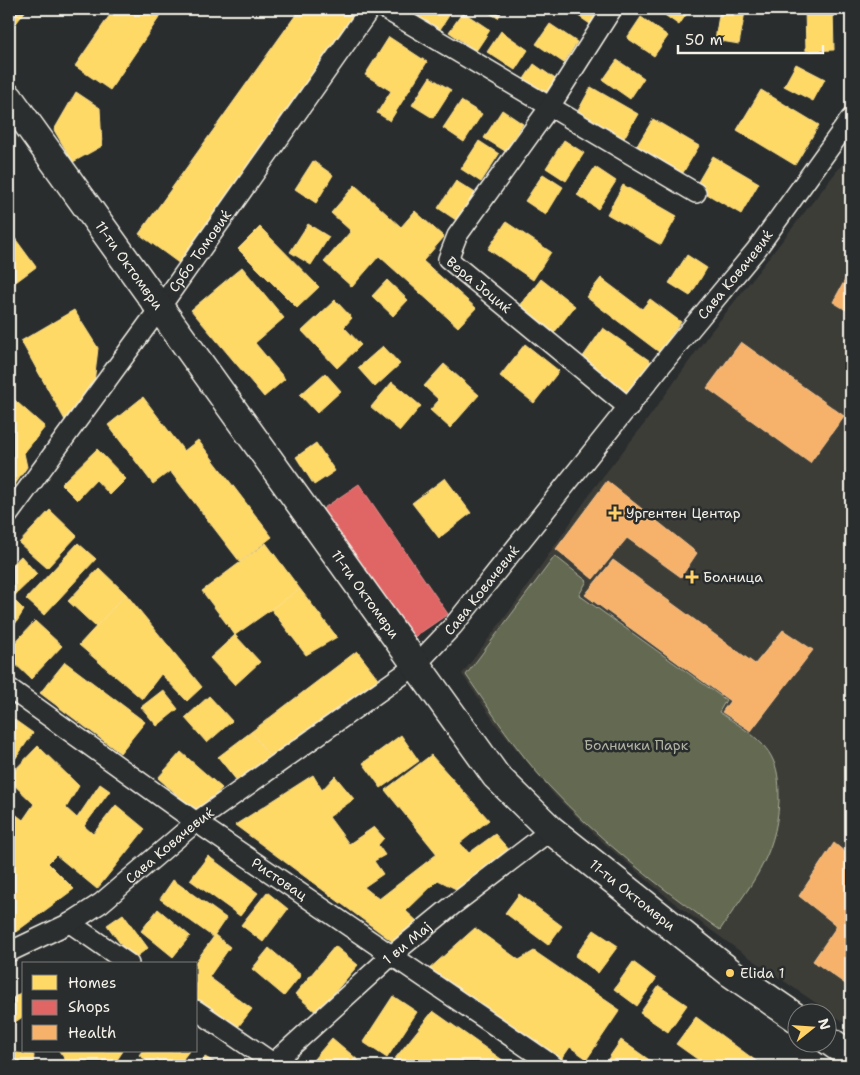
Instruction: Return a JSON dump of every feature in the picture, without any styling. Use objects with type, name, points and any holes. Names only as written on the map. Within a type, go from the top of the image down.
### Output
[{"type":"main road","name":"11-ти Октомври","points":[[9,98],[415,666],[496,776],[551,830],[731,973],[788,1012]]},
{"type":"main road","points":[[838,1047],[851,1056]]},
{"type":"street","name":"Србо Томовиќ","points":[[9,514],[159,309],[370,9]]},
{"type":"street","points":[[385,9],[549,108],[696,193]]},
{"type":"street","name":"Вера Јоциќ","points":[[612,9],[549,108],[457,236],[448,259],[628,408]]},
{"type":"street","name":"Сава Ковачевиќ","points":[[9,952],[70,923],[101,903],[196,822],[415,666],[453,626],[756,250],[851,118]]},
{"type":"street","name":"Ристовац","points":[[9,688],[196,822],[554,1066]]},
{"type":"street","name":"1 ви Мај","points":[[272,1064],[350,996],[392,955],[551,830]]},
{"type":"street","points":[[70,923],[126,962]]},
{"type":"street","points":[[198,1011],[272,1064]]},
{"type":"street","points":[[838,1066],[851,1056]]},
{"type":"shaded area","name":"Болница","points":[[851,153],[851,1027],[838,1018],[838,1002],[814,1002],[734,947],[673,902],[605,844],[555,796],[497,726],[462,674],[517,601],[594,488],[645,423],[706,338]]},
{"type":"green space","name":"Болнички Парк","points":[[555,556],[587,581],[579,595],[726,700],[719,712],[757,739],[769,752],[773,760],[778,775],[779,801],[773,839],[760,870],[720,930],[630,862],[588,825],[548,785],[505,731],[466,675]]},
{"type":"building: Homes","points":[[9,9],[27,9],[10,31],[9,30]]},
{"type":"building: Homes","points":[[114,9],[165,9],[110,90],[75,66]]},
{"type":"building: Homes","points":[[300,9],[363,9],[180,264],[139,234]]},
{"type":"building: Homes","points":[[414,9],[443,9],[450,14],[437,34],[409,16]]},
{"type":"building: Homes","points":[[482,9],[503,9],[498,18]]},
{"type":"building: Homes","points":[[568,9],[608,9],[596,28]]},
{"type":"building: Homes","points":[[656,9],[690,9],[679,25]]},
{"type":"building: Homes","points":[[720,9],[745,12],[739,44],[715,40]]},
{"type":"building: Homes","points":[[805,9],[833,9],[834,50],[806,51]]},
{"type":"building: Homes","points":[[845,9],[851,9],[851,18],[842,14]]},
{"type":"building: Homes","points":[[463,12],[490,30],[476,51],[449,32]]},
{"type":"building: Homes","points":[[641,17],[668,36],[654,56],[627,38]]},
{"type":"building: Homes","points":[[550,24],[577,42],[564,63],[536,44]]},
{"type":"building: Homes","points":[[501,31],[528,50],[515,70],[487,52]]},
{"type":"building: Homes","points":[[389,37],[427,62],[390,121],[377,113],[391,91],[365,75]]},
{"type":"building: Homes","points":[[617,60],[644,78],[630,99],[603,80]]},
{"type":"building: Homes","points":[[534,64],[561,83],[547,103],[520,85]]},
{"type":"building: Homes","points":[[796,64],[825,79],[813,101],[784,86]]},
{"type":"building: Homes","points":[[430,77],[451,90],[433,118],[412,105]]},
{"type":"building: Homes","points":[[591,87],[638,114],[620,145],[574,118]]},
{"type":"building: Homes","points":[[761,90],[819,125],[795,165],[737,130]]},
{"type":"building: Homes","points":[[76,92],[100,108],[102,146],[73,162],[54,130]]},
{"type":"building: Homes","points":[[461,101],[482,114],[464,142],[443,128]]},
{"type":"building: Homes","points":[[502,110],[523,124],[505,151],[484,138]]},
{"type":"building: Homes","points":[[653,119],[699,146],[681,176],[635,149]]},
{"type":"building: Homes","points":[[564,140],[584,153],[566,181],[546,168]]},
{"type":"building: Homes","points":[[479,141],[499,154],[481,182],[461,169]]},
{"type":"building: Homes","points":[[713,156],[759,183],[741,214],[695,187]]},
{"type":"building: Homes","points":[[313,161],[333,175],[316,203],[295,189]]},
{"type":"building: Homes","points":[[595,167],[616,181],[598,209],[577,195]]},
{"type":"building: Homes","points":[[543,174],[563,187],[546,215],[525,201]]},
{"type":"building: Homes","points":[[456,181],[477,194],[459,222],[438,208]]},
{"type":"building: Homes","points":[[355,185],[401,227],[415,211],[444,237],[423,261],[476,308],[458,327],[379,256],[352,287],[324,262],[351,231],[331,213]]},
{"type":"building: Homes","points":[[623,185],[677,216],[661,245],[607,214]]},
{"type":"building: Homes","points":[[506,222],[551,252],[533,280],[488,249]]},
{"type":"building: Homes","points":[[308,224],[329,237],[311,265],[290,252]]},
{"type":"building: Homes","points":[[260,227],[319,287],[297,308],[238,249]]},
{"type":"building: Homes","points":[[14,237],[36,267],[9,287],[9,240]]},
{"type":"building: Homes","points":[[687,255],[707,268],[690,296],[669,283]]},
{"type":"building: Homes","points":[[242,267],[284,318],[255,343],[285,379],[264,397],[191,310]]},
{"type":"building: Homes","points":[[601,278],[642,309],[650,299],[681,322],[659,352],[586,297]]},
{"type":"building: Homes","points":[[541,279],[575,306],[550,338],[516,311]]},
{"type":"building: Homes","points":[[387,280],[408,300],[393,316],[372,296]]},
{"type":"building: Homes","points":[[335,300],[352,318],[344,327],[361,345],[337,368],[302,331]]},
{"type":"building: Homes","points":[[74,310],[98,348],[94,383],[66,422],[21,341]]},
{"type":"building: Homes","points":[[603,328],[653,363],[630,395],[580,361]]},
{"type":"building: Homes","points":[[525,344],[559,371],[534,403],[500,376]]},
{"type":"building: Homes","points":[[383,346],[400,364],[375,387],[358,368]]},
{"type":"building: Homes","points":[[444,364],[479,395],[450,428],[430,410],[439,400],[424,386]]},
{"type":"building: Homes","points":[[325,373],[341,391],[317,413],[300,395]]},
{"type":"building: Homes","points":[[392,382],[421,406],[400,431],[371,407]]},
{"type":"building: Homes","points":[[9,395],[45,427],[24,453],[27,467],[11,490],[9,489]]},
{"type":"building: Homes","points":[[143,397],[184,451],[198,440],[272,537],[240,562],[170,471],[153,484],[108,425]]},
{"type":"building: Homes","points":[[316,443],[335,471],[314,485],[296,457]]},
{"type":"building: Homes","points":[[97,449],[126,479],[110,495],[96,480],[77,500],[61,484]]},
{"type":"building: Homes","points":[[445,478],[471,513],[439,538],[412,503]]},
{"type":"building: Homes","points":[[50,510],[77,536],[47,568],[19,543]]},
{"type":"building: Homes","points":[[78,543],[96,559],[44,615],[26,599]]},
{"type":"building: Homes","points":[[266,543],[300,589],[235,635],[202,591]]},
{"type":"building: Homes","points":[[21,556],[37,574],[12,598],[24,610],[12,629],[9,627],[9,567]]},
{"type":"building: Homes","points":[[99,568],[126,594],[96,627],[68,601]]},
{"type":"building: Homes","points":[[300,589],[337,637],[306,655],[271,609]]},
{"type":"building: Homes","points":[[126,594],[202,687],[187,701],[161,674],[142,699],[79,645]]},
{"type":"building: Homes","points":[[35,621],[62,646],[31,679],[9,658],[9,649]]},
{"type":"building: Homes","points":[[235,635],[260,662],[235,685],[210,658]]},
{"type":"building: Homes","points":[[357,651],[380,681],[273,761],[251,732]]},
{"type":"building: Homes","points":[[65,662],[145,722],[120,753],[40,693]]},
{"type":"building: Homes","points":[[163,690],[178,709],[157,726],[141,707]]},
{"type":"building: Homes","points":[[209,696],[232,721],[207,743],[185,718]]},
{"type":"building: Homes","points":[[9,716],[33,733],[11,765],[9,764]]},
{"type":"building: Homes","points":[[251,732],[273,761],[241,786],[218,757]]},
{"type":"building: Homes","points":[[401,735],[419,761],[381,788],[363,763]]},
{"type":"building: Homes","points":[[38,746],[79,786],[66,808],[77,818],[100,784],[110,791],[84,826],[93,834],[116,805],[145,829],[97,889],[56,855],[48,863],[74,889],[9,937],[9,809],[23,820],[34,804],[9,780],[9,776]]},
{"type":"building: Homes","points":[[181,752],[222,788],[199,814],[158,778]]},
{"type":"building: Homes","points":[[431,755],[489,820],[460,843],[469,853],[495,834],[512,853],[462,892],[438,880],[406,911],[419,923],[396,944],[235,825],[313,775],[322,790],[335,776],[354,799],[329,817],[349,844],[374,827],[384,838],[378,845],[385,855],[374,861],[383,874],[364,887],[379,899],[437,854],[385,790]]},
{"type":"building: Homes","points":[[208,856],[258,893],[240,916],[190,880]]},
{"type":"building: Homes","points":[[173,880],[226,918],[213,937],[160,899]]},
{"type":"building: Homes","points":[[267,892],[288,909],[263,942],[241,925]]},
{"type":"building: Homes","points":[[519,894],[562,926],[548,945],[505,913]]},
{"type":"building: Homes","points":[[158,909],[190,936],[173,957],[141,931]]},
{"type":"building: Homes","points":[[123,914],[148,948],[132,960],[107,925]]},
{"type":"building: Homes","points":[[475,928],[519,960],[534,951],[620,1010],[587,1059],[570,1047],[561,1060],[428,970]]},
{"type":"building: Homes","points":[[594,930],[618,946],[598,973],[575,956]]},
{"type":"building: Homes","points":[[215,935],[230,947],[209,977],[252,1009],[235,1031],[198,1004],[198,962],[195,962]]},
{"type":"building: Homes","points":[[335,946],[358,965],[317,1013],[295,994]]},
{"type":"building: Homes","points":[[269,948],[301,975],[284,996],[252,969]]},
{"type":"building: Homes","points":[[633,962],[656,979],[637,1006],[614,989]]},
{"type":"building: Homes","points":[[659,986],[687,1005],[668,1032],[640,1013]]},
{"type":"building: Homes","points":[[20,993],[22,996],[22,1017],[9,1026],[9,1001]]},
{"type":"building: Homes","points":[[393,996],[417,1012],[387,1058],[363,1042]]},
{"type":"building: Homes","points":[[433,1011],[511,1066],[389,1066]]},
{"type":"building: Homes","points":[[696,1017],[763,1066],[707,1066],[676,1044]]},
{"type":"building: Homes","points":[[332,1038],[365,1066],[308,1066]]},
{"type":"building: Homes","points":[[621,1040],[655,1064],[653,1066],[604,1065]]},
{"type":"building: Homes","points":[[9,1052],[34,1055],[33,1066],[9,1066]]},
{"type":"building: Homes","points":[[60,1052],[122,1052],[117,1060],[122,1066],[70,1066]]},
{"type":"building: Homes","points":[[141,1052],[188,1052],[183,1059],[193,1066],[144,1066],[149,1062],[139,1055]]},
{"type":"building: Homes","points":[[205,1057],[221,1066],[200,1066]]},
{"type":"building: Shops","points":[[359,484],[448,614],[410,640],[321,510]]},
{"type":"building: Health","points":[[851,272],[851,313],[833,302]]},
{"type":"building: Health","points":[[741,342],[844,416],[810,463],[707,388]]},
{"type":"building: Health","name":"Ургентен Центар","points":[[607,481],[697,553],[681,577],[627,538],[593,579],[556,549]]},
{"type":"building: Health","name":"Болница","points":[[613,560],[755,664],[783,630],[813,650],[751,731],[722,712],[730,701],[585,595]]},
{"type":"building: Health","points":[[834,843],[851,857],[851,911],[846,918],[851,922],[851,988],[813,961],[837,926],[799,896]]},
{"type":"place","name":"Ургентен Центар","points":[[615,513]]},
{"type":"place","name":"Болница","points":[[692,577]]},
{"type":"place","name":"Elida 1","points":[[730,973]]}]
